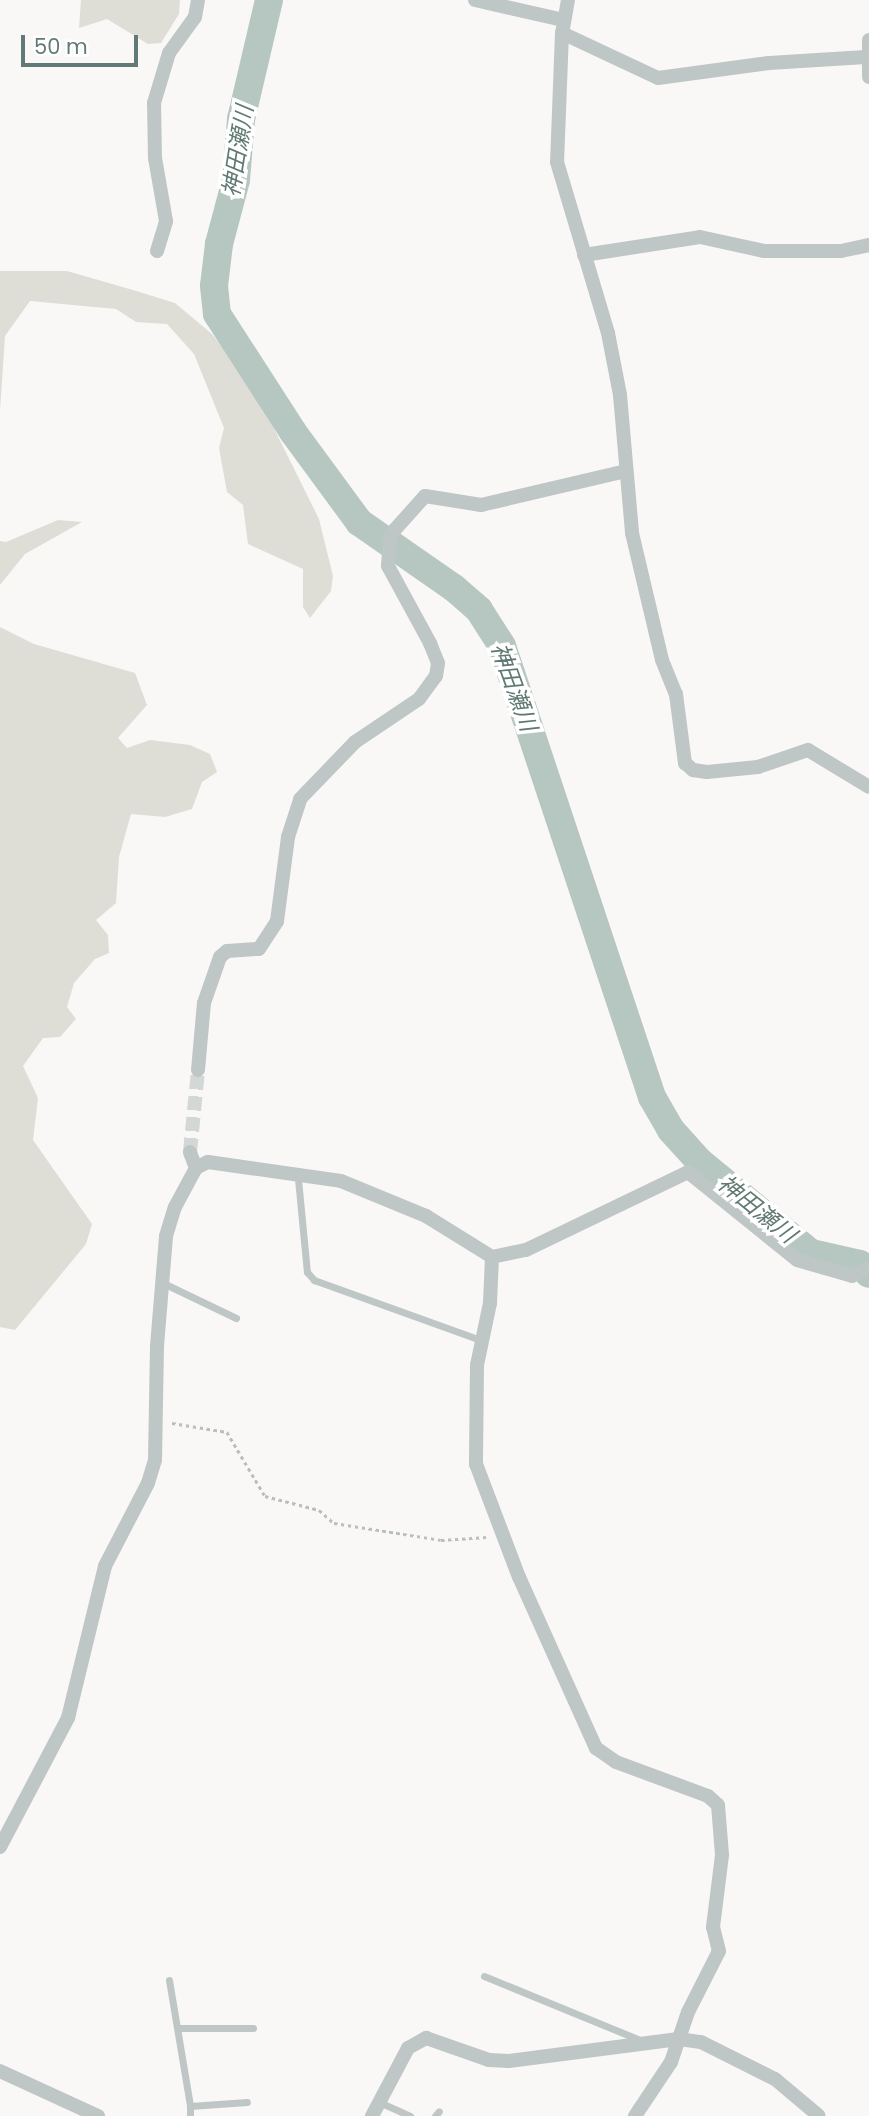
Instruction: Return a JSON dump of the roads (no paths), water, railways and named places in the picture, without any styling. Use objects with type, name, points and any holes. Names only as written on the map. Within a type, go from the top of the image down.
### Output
[{"type":"street","points":[[157,251],[166,221],[155,158],[154,103],[169,53],[194,18],[198,0]]},
{"type":"street","points":[[475,0],[563,26],[658,78],[769,63],[866,57]]},
{"type":"street","points":[[568,0],[563,26],[557,162],[618,383],[632,533],[662,660],[676,694],[685,763],[693,770],[707,772],[758,767],[808,750],[869,787]]},
{"type":"street","points":[[869,40],[866,57],[869,78]]},
{"type":"street","points":[[584,255],[700,237],[764,251],[841,251],[869,245]]},
{"type":"street","points":[[198,1070],[204,1003],[220,957],[227,951],[259,949],[277,921],[288,837],[300,799],[355,742],[419,699],[436,676],[434,653],[388,566],[388,541],[425,496],[481,505],[626,471]]},
{"type":"street","points":[[190,1152],[196,1168]]},
{"type":"street","points":[[0,1847],[68,1718],[105,1566],[148,1483],[158,1422],[162,1282],[174,1207],[196,1168],[208,1163],[298,1178],[341,1181],[426,1216],[492,1257],[526,1250],[688,1172],[797,1260],[852,1276],[864,1270]]},
{"type":"street","points":[[492,1257],[490,1303],[481,1340],[476,1464],[503,1536],[596,1748],[616,1762],[708,1796],[718,1805],[722,1855],[713,1927],[719,1951],[671,2062],[635,2116]]},
{"type":"street","points":[[372,2116],[415,2040],[426,2038],[489,2060],[509,2061],[679,2039],[701,2042],[775,2079],[819,2116]]},
{"type":"street","points":[[0,2071],[98,2116]]},
{"type":"lane","points":[[298,1178],[307,1272],[314,1280],[481,1340]]},
{"type":"lane","points":[[162,1282],[236,1318]]},
{"type":"lane","points":[[484,1976],[643,2038],[646,2043]]},
{"type":"lane","points":[[169,1980],[180,2028],[190,2116]]},
{"type":"lane","points":[[180,2028],[253,2028]]},
{"type":"lane","points":[[190,2106],[247,2102]]},
{"type":"lane","points":[[379,2102],[410,2116]]},
{"type":"waterway","name":"神田瀬川","points":[[269,0],[241,119],[236,180],[219,244],[214,286],[217,314],[293,432],[359,522],[454,588],[479,610],[502,646],[652,1097],[671,1130],[699,1161],[811,1253],[860,1264],[869,1274]]},
{"type":"tunnel","points":[[190,1152],[198,1070]]}]
